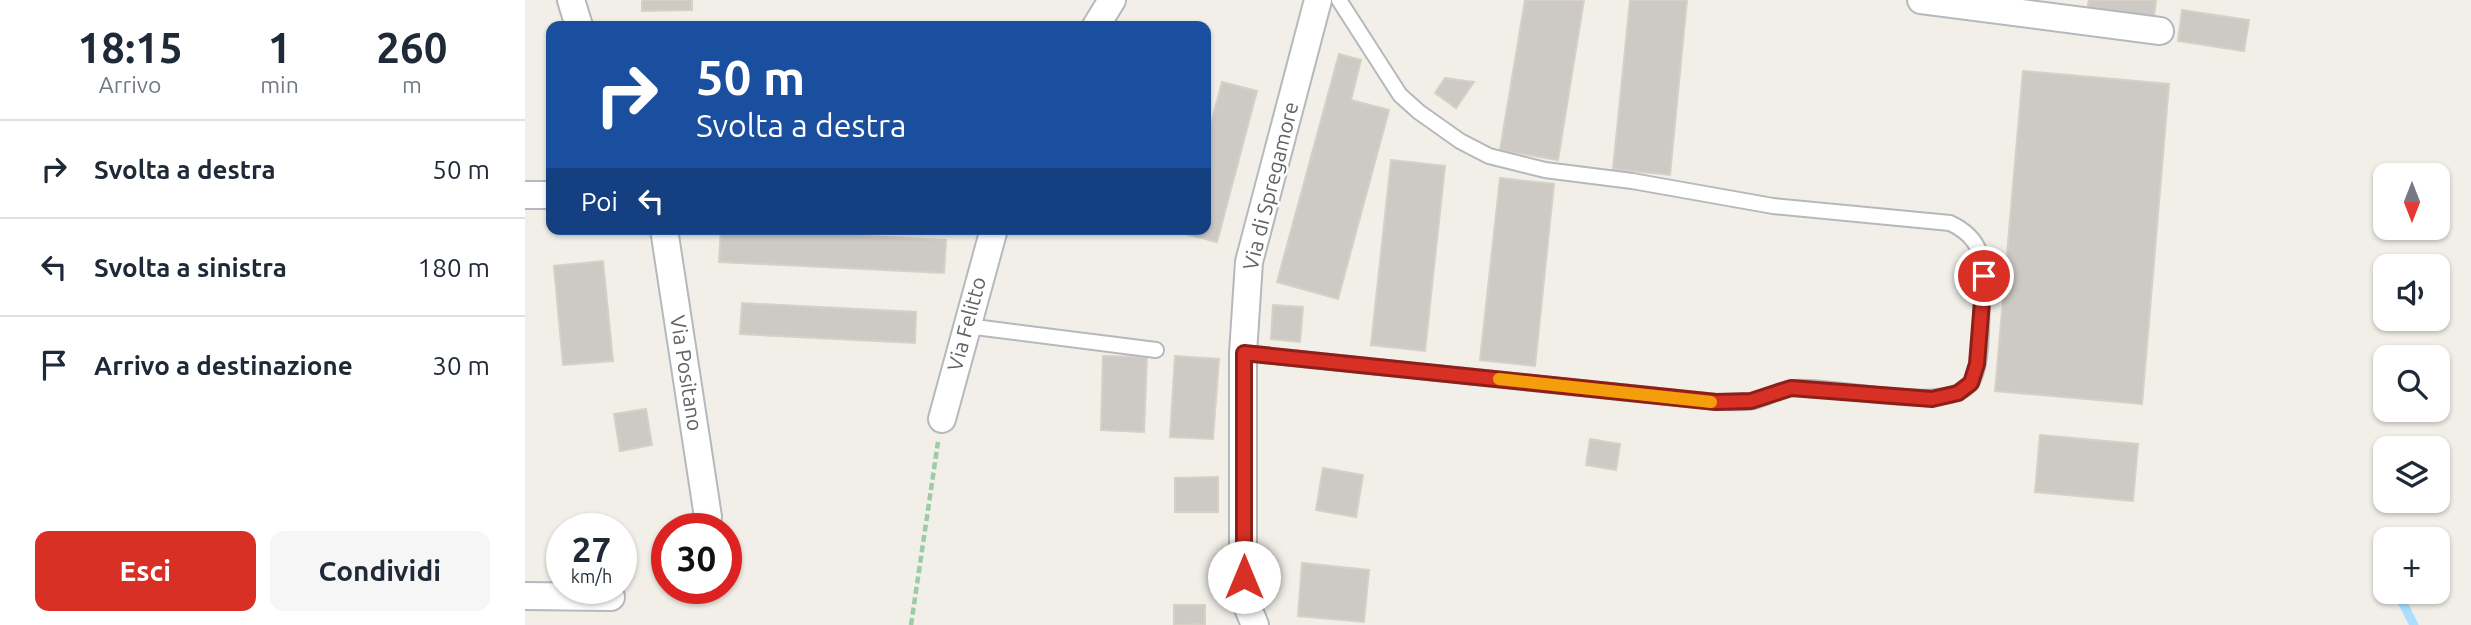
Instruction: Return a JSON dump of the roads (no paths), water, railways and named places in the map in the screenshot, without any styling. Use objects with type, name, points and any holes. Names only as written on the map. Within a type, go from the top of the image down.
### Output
[{"type":"street","points":[[571,0],[577,21]]},
{"type":"street","points":[[1099,21],[1112,0]]},
{"type":"street","name":"Via di Spregamore","points":[[1255,625],[1248,608],[1244,577],[1244,353],[1249,262],[1318,0]]},
{"type":"street","points":[[1921,0],[2159,31]]},
{"type":"street","points":[[525,195],[546,195]]},
{"type":"street","name":"Via Positano","points":[[665,235],[707,513]]},
{"type":"street","name":"Via Felitto","points":[[942,419],[992,235]]},
{"type":"street","points":[[525,596],[546,596]]},
{"type":"lane","points":[[1244,353],[1716,402],[1751,401],[1791,388],[1932,399],[1958,393],[1971,383],[1977,364],[1984,276],[1981,255],[1975,241],[1965,230],[1950,223],[1773,206],[1632,181],[1545,170],[1489,156],[1460,141],[1400,95],[1339,0]]},
{"type":"lane","points":[[967,326],[1156,350]]},
{"type":"waterway","points":[[2403,604],[2414,625]]}]
